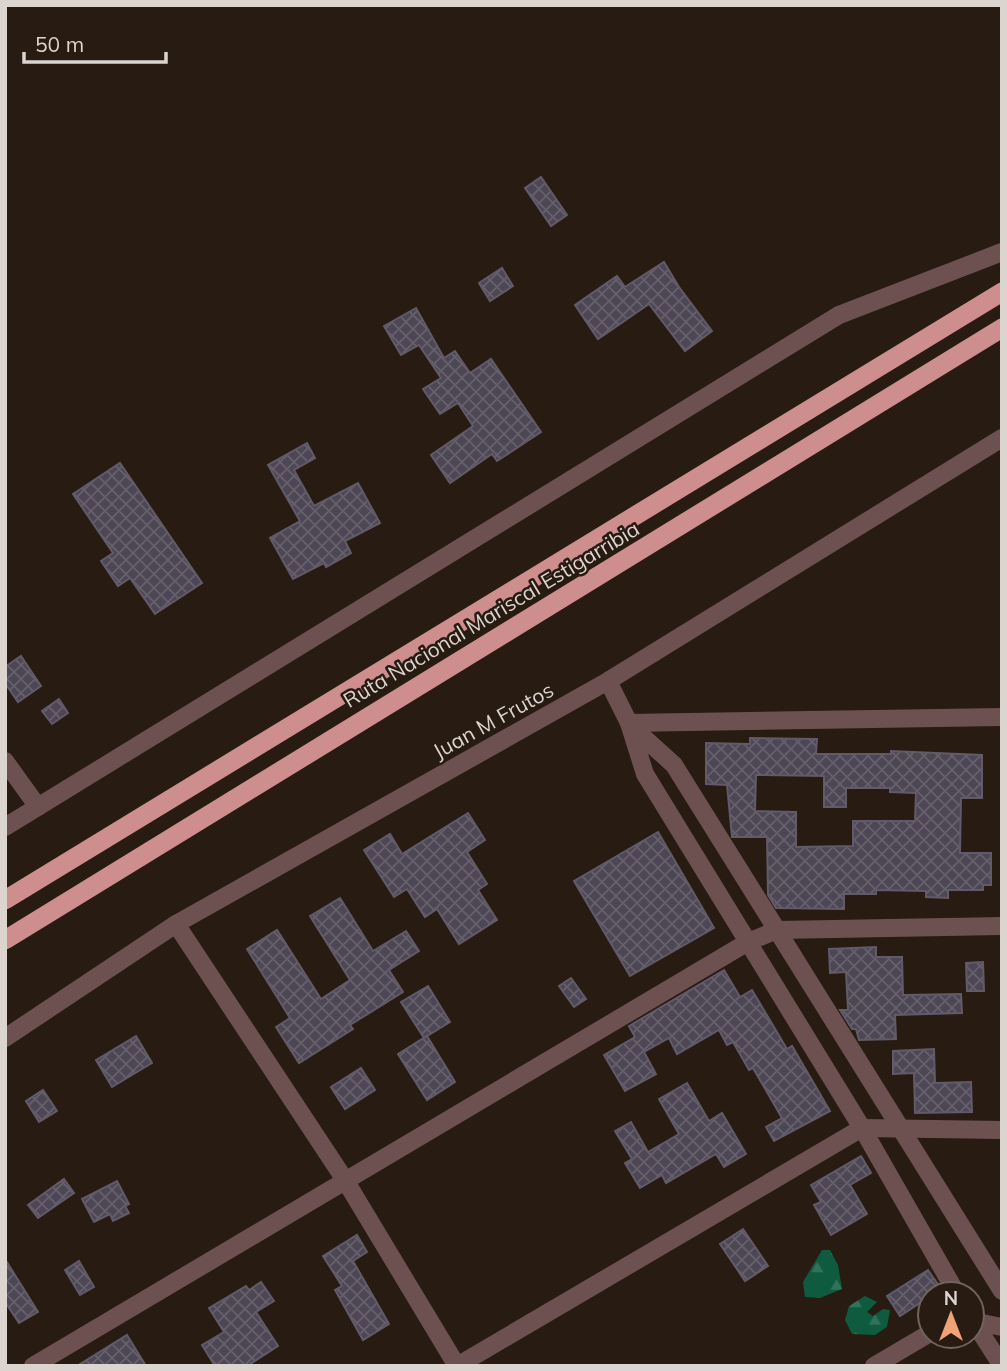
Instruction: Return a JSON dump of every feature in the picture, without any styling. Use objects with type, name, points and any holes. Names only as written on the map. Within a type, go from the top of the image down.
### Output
[{"type":"highway","name":"Ruta Nacional Mariscal Estigarribia","points":[[5,900],[1002,292]]},
{"type":"highway","name":"Ruta Nacional Mariscal Estigarribia","points":[[5,940],[1002,328]]},
{"type":"street","points":[[5,827],[839,315],[1002,252]]},
{"type":"street","name":"Juan M Frutos","points":[[5,1038],[176,924],[608,681],[1002,438]]},
{"type":"street","points":[[608,681],[629,723],[645,774],[862,1128],[949,1280]]},
{"type":"street","points":[[629,723],[1002,717]]},
{"type":"street","points":[[629,723],[674,765],[1002,1291]]},
{"type":"street","points":[[5,761],[38,807]]},
{"type":"street","points":[[176,924],[345,1180],[457,1366],[862,1128],[1002,1130]]},
{"type":"street","points":[[33,1366],[748,942],[777,930],[1002,926]]},
{"type":"street","points":[[874,1366],[916,1341]]},
{"type":"street","points":[[986,1341],[1002,1366]]},
{"type":"green space","points":[[822,1250],[830,1250],[838,1265],[842,1289],[820,1298],[805,1297],[803,1282]]},
{"type":"green space","points":[[865,1296],[877,1302],[867,1312],[873,1316],[883,1309],[890,1310],[887,1327],[875,1335],[852,1334],[845,1320],[849,1306]]},
{"type":"building","points":[[541,177],[567,215],[551,226],[525,188]]},
{"type":"building","points":[[664,262],[712,331],[685,351],[649,304],[598,339],[575,305],[617,276],[625,287]]},
{"type":"building","points":[[502,268],[513,286],[490,301],[479,283]]},
{"type":"building","points":[[416,308],[444,358],[455,351],[470,373],[491,359],[541,432],[497,461],[492,454],[450,483],[431,455],[473,426],[458,403],[440,414],[423,389],[441,378],[419,345],[401,355],[384,326]]},
{"type":"building","points":[[307,443],[315,458],[294,470],[314,506],[358,483],[380,523],[345,541],[351,553],[326,567],[324,563],[293,579],[270,538],[300,521],[268,465]]},
{"type":"building","points":[[120,463],[202,583],[155,614],[130,578],[118,586],[101,561],[113,553],[73,494]]},
{"type":"building","points":[[21,656],[41,686],[18,702],[5,683],[5,667]]},
{"type":"building","points":[[59,699],[68,713],[52,724],[42,711]]},
{"type":"building","points":[[750,738],[817,739],[816,754],[891,754],[891,751],[982,755],[982,798],[961,798],[960,853],[991,853],[991,885],[983,885],[983,890],[948,890],[948,898],[926,897],[926,891],[876,890],[876,894],[844,894],[844,909],[776,908],[768,895],[767,837],[732,837],[727,785],[706,784],[706,743],[750,744]],"holes":[[[756,775],[824,776],[824,807],[846,807],[846,788],[890,788],[890,792],[916,793],[915,821],[853,821],[853,846],[796,847],[796,812],[755,811]]]},
{"type":"building","points":[[468,813],[485,840],[467,852],[487,884],[478,890],[497,920],[459,944],[437,909],[425,917],[407,889],[394,897],[364,850],[390,834],[402,854]]},
{"type":"building","points":[[658,832],[714,928],[630,976],[574,881]]},
{"type":"building","points":[[340,898],[373,951],[406,931],[419,951],[389,970],[403,992],[350,1025],[353,1029],[299,1063],[276,1027],[290,1018],[247,949],[277,930],[321,999],[350,980],[310,916]]},
{"type":"building","points":[[876,947],[876,957],[902,957],[903,995],[961,994],[962,1013],[895,1015],[896,1039],[859,1040],[856,1029],[852,1029],[840,1010],[848,1010],[846,972],[830,973],[829,949]]},
{"type":"building","points":[[983,962],[984,991],[967,991],[966,963]]},
{"type":"building","points":[[724,970],[740,997],[752,990],[787,1049],[792,1046],[830,1111],[774,1141],[766,1127],[782,1118],[753,1068],[749,1070],[733,1042],[727,1045],[719,1030],[677,1054],[669,1038],[644,1052],[656,1074],[625,1091],[604,1055],[635,1037],[629,1026]]},
{"type":"building","points":[[571,978],[586,999],[574,1007],[559,986]]},
{"type":"building","points":[[428,986],[450,1022],[424,1038],[401,1002]]},
{"type":"building","points":[[136,1036],[152,1063],[112,1087],[96,1060]]},
{"type":"building","points":[[427,1036],[455,1082],[427,1100],[398,1054]]},
{"type":"building","points":[[934,1049],[935,1083],[971,1082],[972,1112],[915,1113],[914,1073],[893,1074],[893,1051]]},
{"type":"building","points":[[361,1068],[375,1090],[345,1109],[331,1087]]},
{"type":"building","points":[[687,1083],[709,1121],[722,1113],[746,1154],[724,1167],[716,1154],[666,1183],[662,1175],[640,1188],[625,1163],[632,1159],[615,1131],[631,1122],[648,1152],[679,1134],[659,1099]]},
{"type":"building","points":[[43,1090],[57,1111],[39,1122],[26,1101]]},
{"type":"building","points":[[861,1156],[871,1173],[850,1185],[867,1214],[831,1235],[814,1205],[821,1202],[811,1185]]},
{"type":"building","points":[[64,1179],[74,1193],[38,1218],[28,1205]]},
{"type":"building","points":[[117,1181],[129,1204],[125,1206],[129,1213],[113,1221],[110,1214],[94,1222],[82,1199]]},
{"type":"building","points":[[743,1229],[768,1266],[745,1281],[720,1244]]},
{"type":"building","points":[[357,1235],[367,1252],[353,1261],[389,1324],[363,1340],[335,1290],[342,1286],[323,1256]]},
{"type":"building","points":[[5,1259],[38,1312],[19,1323],[5,1302]]},
{"type":"building","points":[[79,1261],[94,1287],[80,1295],[65,1270]]},
{"type":"building","points":[[928,1270],[935,1280],[916,1280],[916,1305],[900,1316],[887,1296]]},
{"type":"building","points":[[261,1282],[274,1301],[256,1312],[278,1346],[247,1366],[215,1366],[202,1345],[224,1332],[209,1308],[246,1286],[249,1290]]},
{"type":"building","points":[[127,1335],[146,1366],[77,1366]]}]
